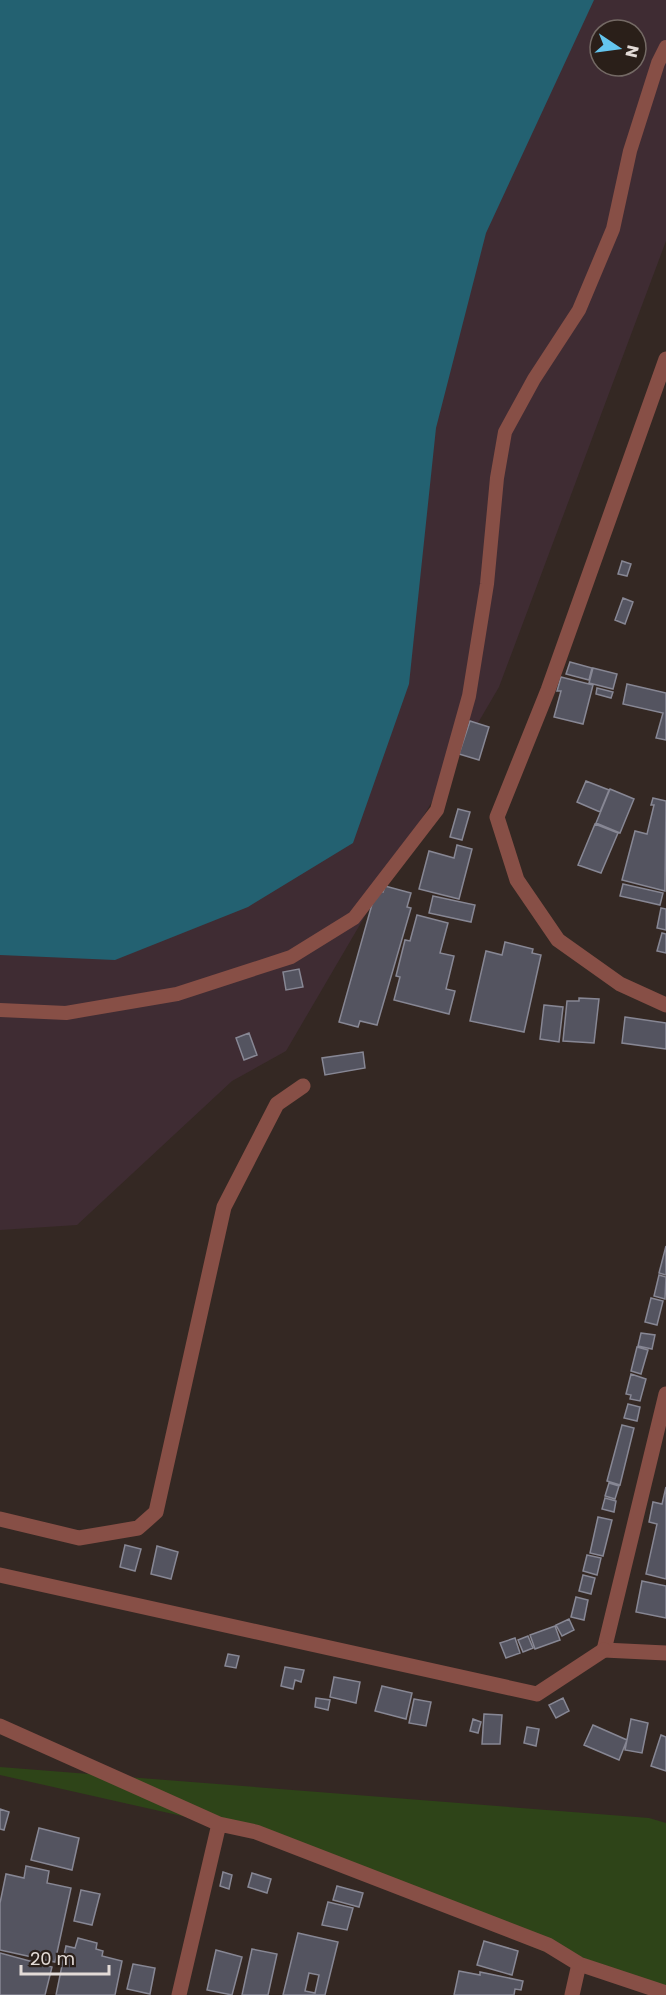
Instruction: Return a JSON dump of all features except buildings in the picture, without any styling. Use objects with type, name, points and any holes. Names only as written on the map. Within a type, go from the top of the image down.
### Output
[{"type":"street","points":[[666,359],[548,690],[497,817],[517,879],[558,940],[620,984],[666,1005]]},
{"type":"street","points":[[0,1519],[79,1538],[138,1528],[156,1512],[224,1208],[277,1104],[303,1086]]},
{"type":"street","points":[[604,1650],[666,1394]]},
{"type":"street","points":[[0,1575],[537,1694],[604,1650],[666,1653]]},
{"type":"street","points":[[0,1726],[219,1824],[256,1833],[548,1945],[579,1964],[666,1993]]},
{"type":"street","points":[[179,1995],[219,1824]]},
{"type":"street","points":[[572,1995],[579,1964]]},
{"type":"lane","points":[[0,1010],[66,1013],[177,994],[291,957],[354,918],[437,810],[469,696],[487,584],[496,478],[505,432],[534,379],[579,310],[613,229],[630,151],[658,63],[666,47]]},
{"type":"shaded area","points":[[0,0],[666,0],[666,241],[499,687],[286,1051],[232,1081],[77,1225],[0,1230]]},
{"type":"green space","points":[[0,1767],[649,1818],[666,1823],[666,1995],[650,1995],[253,1832],[0,1775]]},
{"type":"water","points":[[0,0],[594,0],[486,233],[436,428],[409,684],[353,843],[248,907],[115,960],[0,955]]}]
